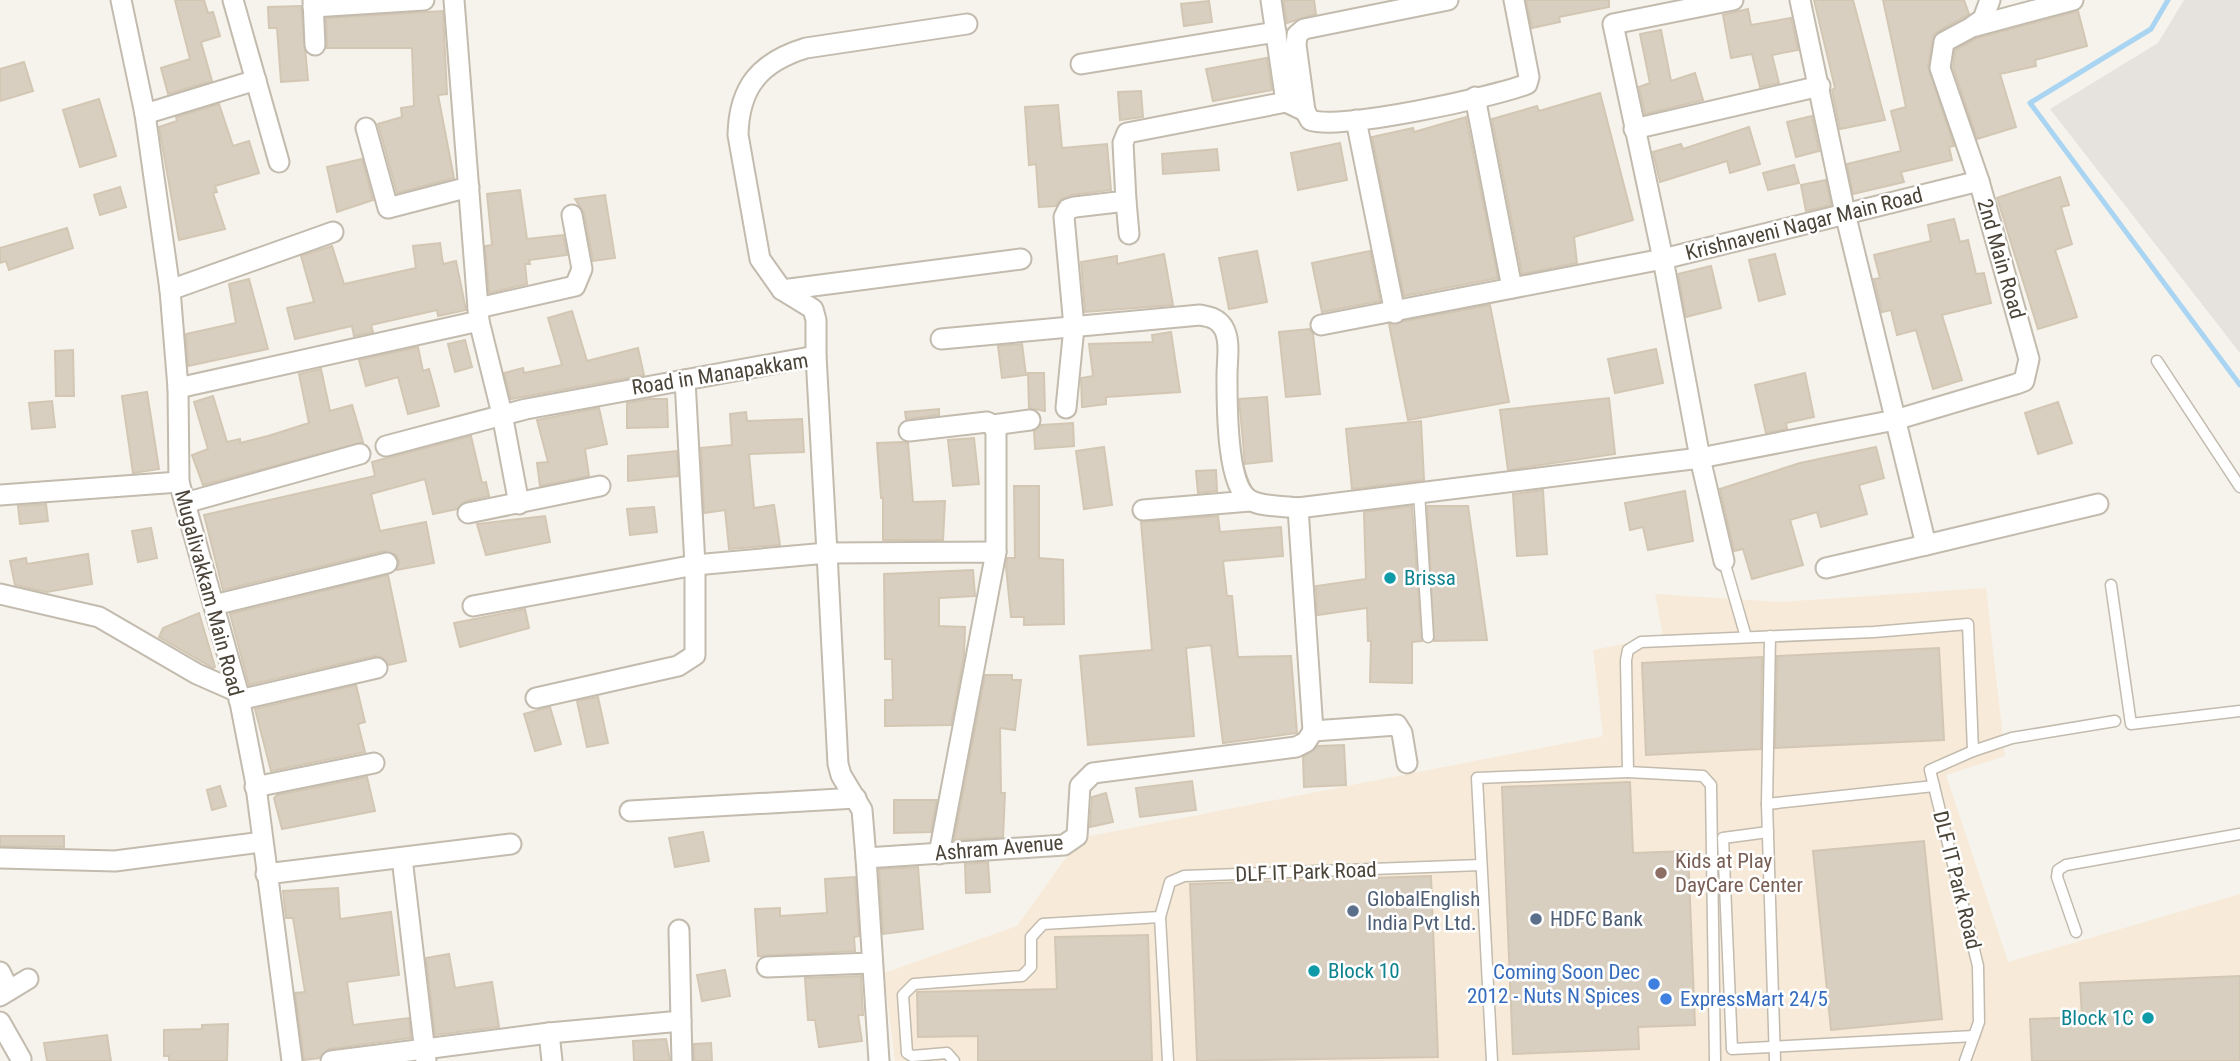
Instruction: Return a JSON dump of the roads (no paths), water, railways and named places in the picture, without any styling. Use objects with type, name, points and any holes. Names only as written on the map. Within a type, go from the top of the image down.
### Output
[{"type":"street","name":"Mugalivakkam Main Road","points":[[121,0],[145,114],[170,290],[178,388],[179,482],[238,696],[255,786],[292,1061]]},
{"type":"street","points":[[233,0],[279,162]]},
{"type":"street","points":[[315,45],[313,4],[424,0]]},
{"type":"street","points":[[454,0],[478,314],[502,414],[519,504]]},
{"type":"street","points":[[1271,0],[1286,102]]},
{"type":"street","points":[[1448,0],[1304,29],[1297,35],[1296,45],[1306,111],[1310,120],[1320,124],[1356,120],[1527,84],[1529,77],[1514,0]]},
{"type":"street","points":[[1321,325],[1395,313],[1663,259],[1613,24],[1733,0]]},
{"type":"street","points":[[1800,0],[1845,212],[1926,545]]},
{"type":"street","points":[[1972,27],[1983,19],[1990,0]]},
{"type":"street","points":[[1972,27],[2073,0]]},
{"type":"street","points":[[816,356],[816,320],[813,309],[782,290],[760,259],[738,135],[738,115],[745,95],[756,77],[782,55],[806,48],[967,24]]},
{"type":"street","name":"2nd Main Road","points":[[1895,420],[2024,381],[2029,359],[1979,181],[1940,68],[1944,42],[1972,27]]},
{"type":"street","points":[[1081,64],[1276,32]]},
{"type":"street","points":[[145,114],[256,80]]},
{"type":"street","points":[[1634,129],[1820,86]]},
{"type":"street","points":[[1475,97],[1512,288]]},
{"type":"street","points":[[1129,234],[1123,143],[1127,133],[1286,102],[1306,111]]},
{"type":"street","points":[[1356,120],[1395,313]]},
{"type":"street","points":[[366,128],[388,208],[469,187]]},
{"type":"street","name":"Krishnaveni Nagar Main Road","points":[[1724,561],[1700,458],[1663,259],[1979,181]]},
{"type":"street","points":[[1066,408],[1073,327],[1065,217],[1068,209],[1075,207],[1126,201]]},
{"type":"street","points":[[178,388],[478,314],[575,286],[582,269],[572,215]]},
{"type":"street","points":[[170,290],[333,232]]},
{"type":"street","points":[[782,290],[1021,259]]},
{"type":"street","points":[[941,340],[1200,315],[1212,317],[1221,324],[1227,336],[1227,392],[1234,477],[1240,491],[1250,501]]},
{"type":"street","name":"Road in Manapakkam","points":[[386,446],[502,414],[816,356],[838,764],[866,823],[866,858]]},
{"type":"street","points":[[536,698],[688,663],[695,655],[695,565],[685,380]]},
{"type":"street","points":[[909,431],[1030,420]]},
{"type":"street","points":[[1143,510],[1250,501],[1298,508],[1700,458],[1895,420]]},
{"type":"street","points":[[939,854],[996,552],[996,433],[993,425]]},
{"type":"street","points":[[185,503],[360,454]]},
{"type":"street","points":[[0,495],[179,482]]},
{"type":"street","points":[[468,513],[600,486]]},
{"type":"street","points":[[1826,568],[2098,504]]},
{"type":"street","points":[[1298,508],[1313,731]]},
{"type":"street","points":[[473,606],[695,565],[827,553],[996,552]]},
{"type":"street","points":[[214,605],[387,563]]},
{"type":"street","points":[[0,594],[99,617],[238,696],[377,668]]},
{"type":"street","name":"Ashram Avenue","points":[[866,858],[1064,845],[1077,836],[1080,786],[1093,773],[1296,747],[1306,742],[1313,731],[1397,725],[1402,733],[1406,762]]},
{"type":"street","points":[[255,786],[374,763]]},
{"type":"street","points":[[630,811],[856,798]]},
{"type":"street","points":[[0,858],[115,861],[262,842]]},
{"type":"street","points":[[266,874],[511,844]]},
{"type":"street","points":[[402,858],[425,1054]]},
{"type":"street","points":[[866,858],[879,1061]]},
{"type":"street","points":[[679,930],[682,1061]]},
{"type":"street","points":[[767,967],[871,963]]},
{"type":"street","points":[[3,986],[28,979]]},
{"type":"street","points":[[331,1061],[425,1054],[549,1033],[681,1021]]},
{"type":"street","points":[[0,1022],[21,1059]]},
{"type":"street","points":[[549,1033],[552,1061]]},
{"type":"lane","points":[[2157,361],[2240,487]]},
{"type":"lane","points":[[1419,492],[1428,637]]},
{"type":"lane","points":[[1724,561],[1746,638]]},
{"type":"lane","points":[[2111,585],[2131,724],[2240,711]]},
{"type":"lane","points":[[1628,772],[1628,650],[1641,642],[1968,624],[1973,751]]},
{"type":"lane","points":[[1770,636],[1767,804],[1774,1061]]},
{"type":"lane","points":[[1934,786],[1930,770],[1973,751],[2012,738],[2115,721]]},
{"type":"lane","points":[[1492,1061],[1477,778],[1628,772],[1703,776],[1711,785],[1715,1061]]},
{"type":"lane","name":"DLF IT Park Road","points":[[1767,804],[1934,786],[1978,966],[1979,1022],[1965,1061]]},
{"type":"lane","points":[[1768,832],[1723,838],[1732,1049],[1974,1036]]},
{"type":"lane","points":[[2076,932],[2057,877],[2059,870],[2066,865],[2240,834]]},
{"type":"lane","name":"DLF IT Park Road","points":[[1168,1061],[1160,917],[1170,881],[1184,876],[1480,865]]},
{"type":"lane","points":[[954,1061],[947,1053],[912,1056],[907,1053],[903,995],[906,988],[914,984],[1022,976],[1031,967],[1031,937],[1043,924],[1160,917]]},
{"type":"waterway","points":[[2168,0],[2151,29],[2030,103],[2240,385]]},
{"type":"place","name":"Brissa","points":[[1390,578]]},
{"type":"place","name":"Kids at Play DayCare Center","points":[[1661,873]]},
{"type":"place","name":"GlobalEnglish India Pvt Ltd.","points":[[1353,911]]},
{"type":"place","name":"HDFC Bank","points":[[1536,919]]},
{"type":"place","name":"Block 10","points":[[1314,971]]},
{"type":"place","name":"Coming Soon Dec 2012 - Nuts N Spices","points":[[1654,984]]},
{"type":"place","name":"ExpressMart 24/5","points":[[1666,999]]},
{"type":"place","name":"Block 1C","points":[[2148,1018]]}]
